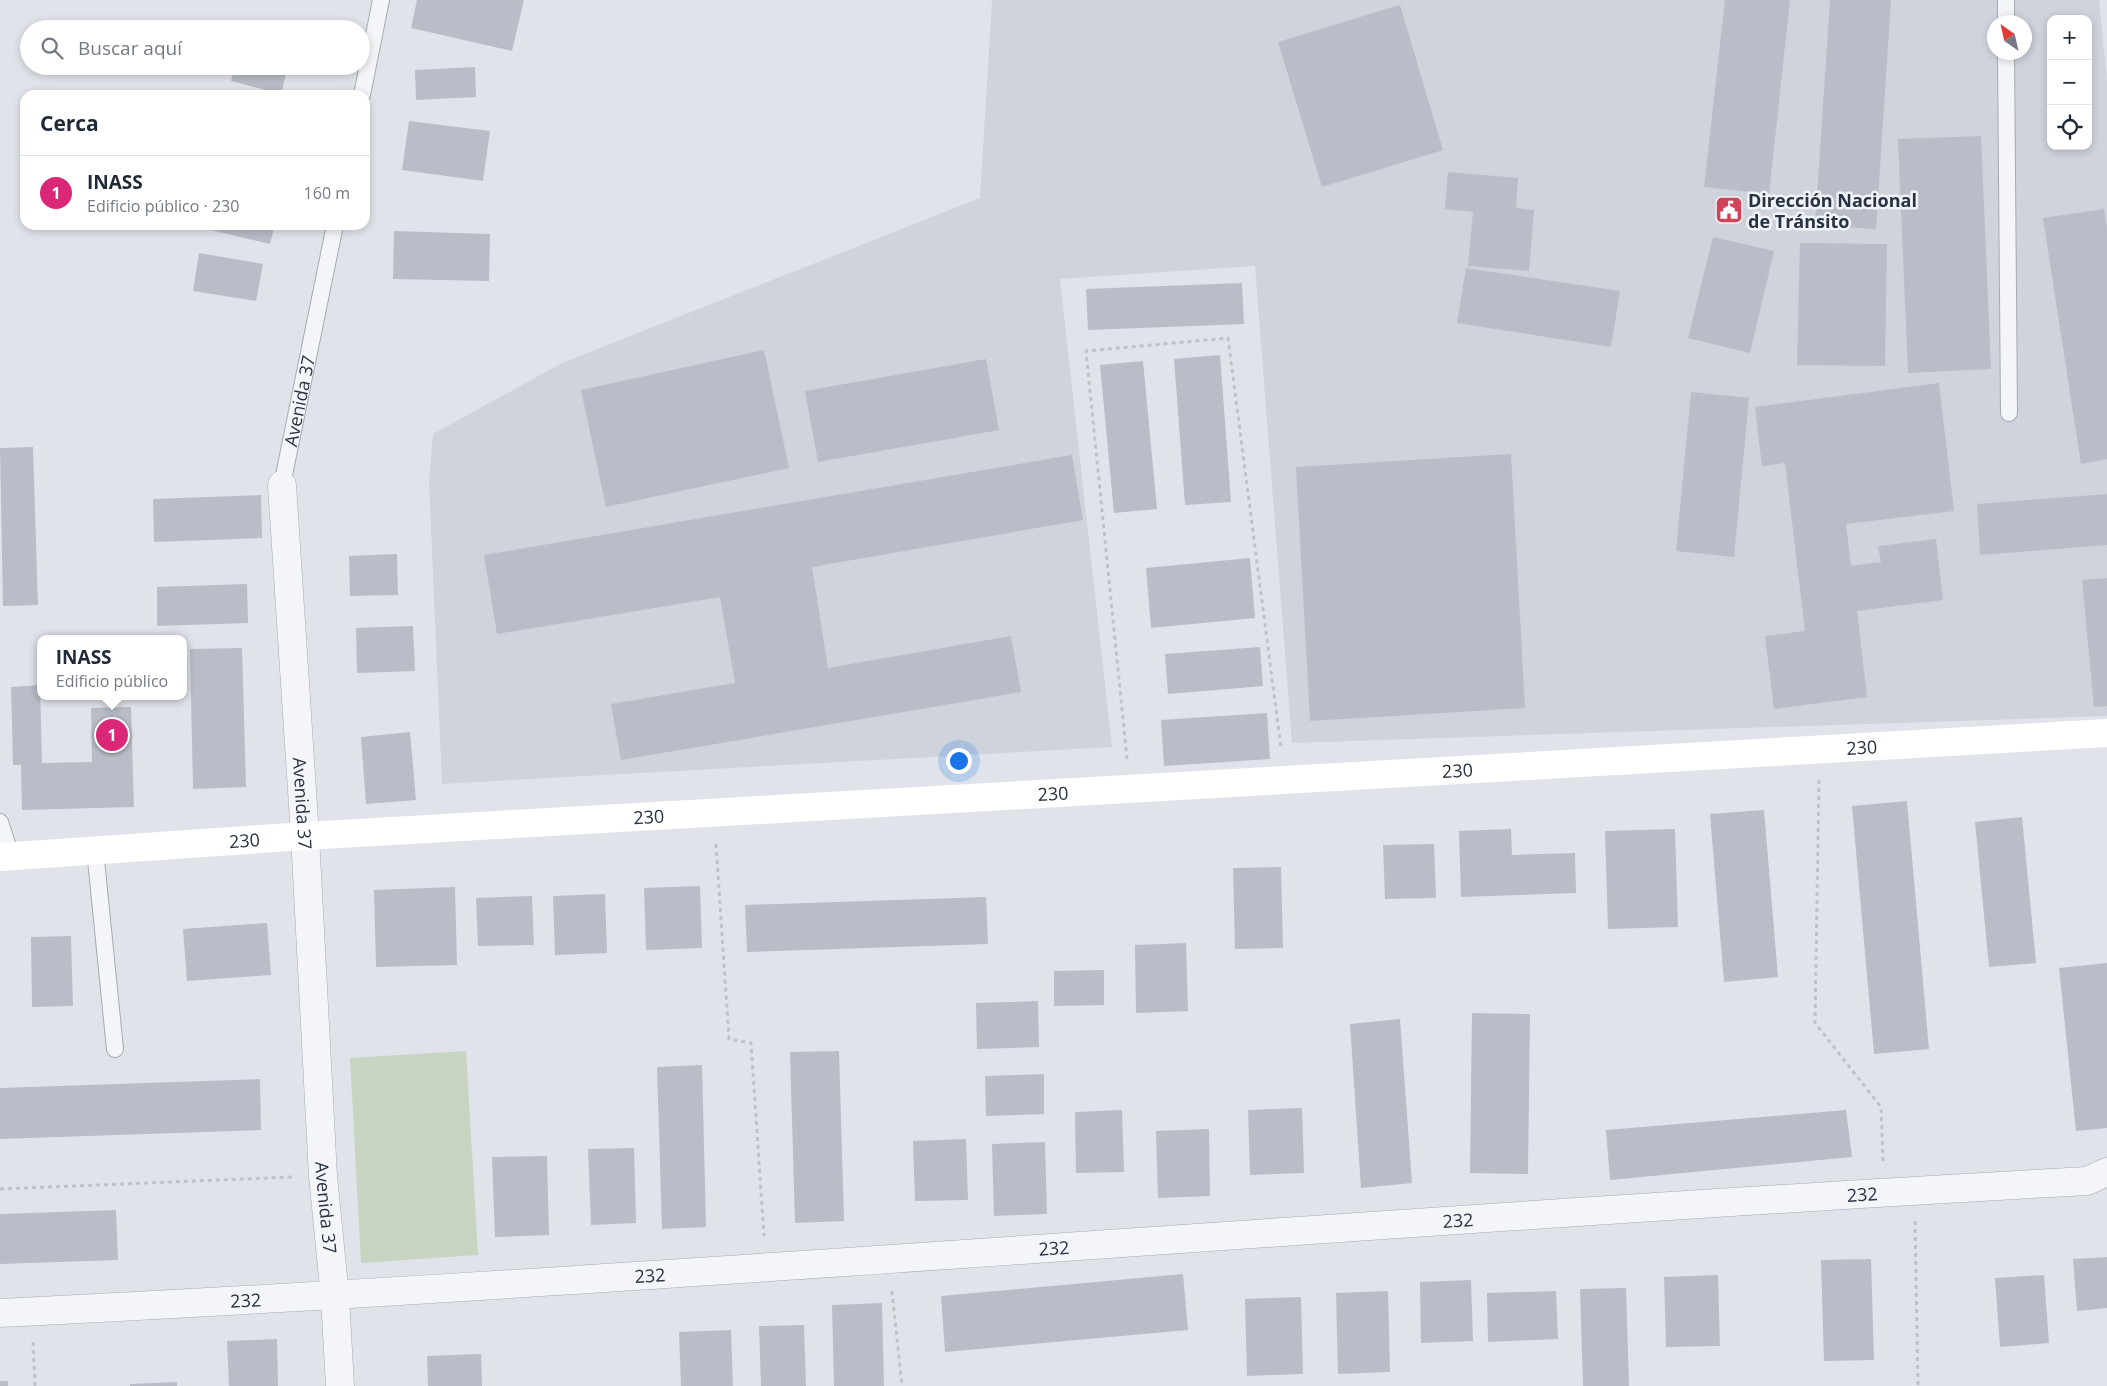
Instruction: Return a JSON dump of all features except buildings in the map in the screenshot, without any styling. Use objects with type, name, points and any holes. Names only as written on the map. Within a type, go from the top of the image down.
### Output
[{"type":"street","name":"Avenida 37","points":[[282,485],[305,836],[323,1176],[335,1297],[340,1386]]},
{"type":"street","name":"230","points":[[5,856],[305,836],[2107,733]]},
{"type":"street","name":"232","points":[[0,1314],[335,1297],[766,1266],[2087,1181],[2107,1172]]},
{"type":"lane","points":[[370,55],[381,0]]},
{"type":"lane","points":[[2006,0],[2006,15]]},
{"type":"lane","points":[[2006,60],[2009,412]]},
{"type":"lane","points":[[363,90],[366,75]]},
{"type":"lane","name":"Avenida 37","points":[[282,485],[334,230]]},
{"type":"lane","points":[[0,822],[5,856]]},
{"type":"lane","points":[[95,850],[115,1050]]},
{"type":"path","points":[[1130,789],[1086,350],[1228,338],[1286,780]]},
{"type":"path","points":[[1819,750],[1815,1023],[1881,1107],[1885,1193]]},
{"type":"path","points":[[714,813],[729,1039],[751,1043],[766,1266]]},
{"type":"path","points":[[0,1189],[323,1176]]},
{"type":"path","points":[[1914,1191],[1918,1386]]},
{"type":"path","points":[[889,1258],[902,1386]]},
{"type":"path","points":[[32,1312],[35,1386]]},
{"type":"shaded area","points":[[992,0],[2099,0],[2107,81],[2107,716],[1292,743],[1255,266],[1060,279],[1112,747],[442,784],[429,482],[433,434],[562,363],[980,198]]},
{"type":"green space","points":[[466,1051],[478,1255],[361,1263],[350,1058]]},
{"type":"place","name":"Dirección Nacional de Tránsito","points":[[1729,210]]},
{"type":"place","name":"INASS","points":[[112,735]]}]
